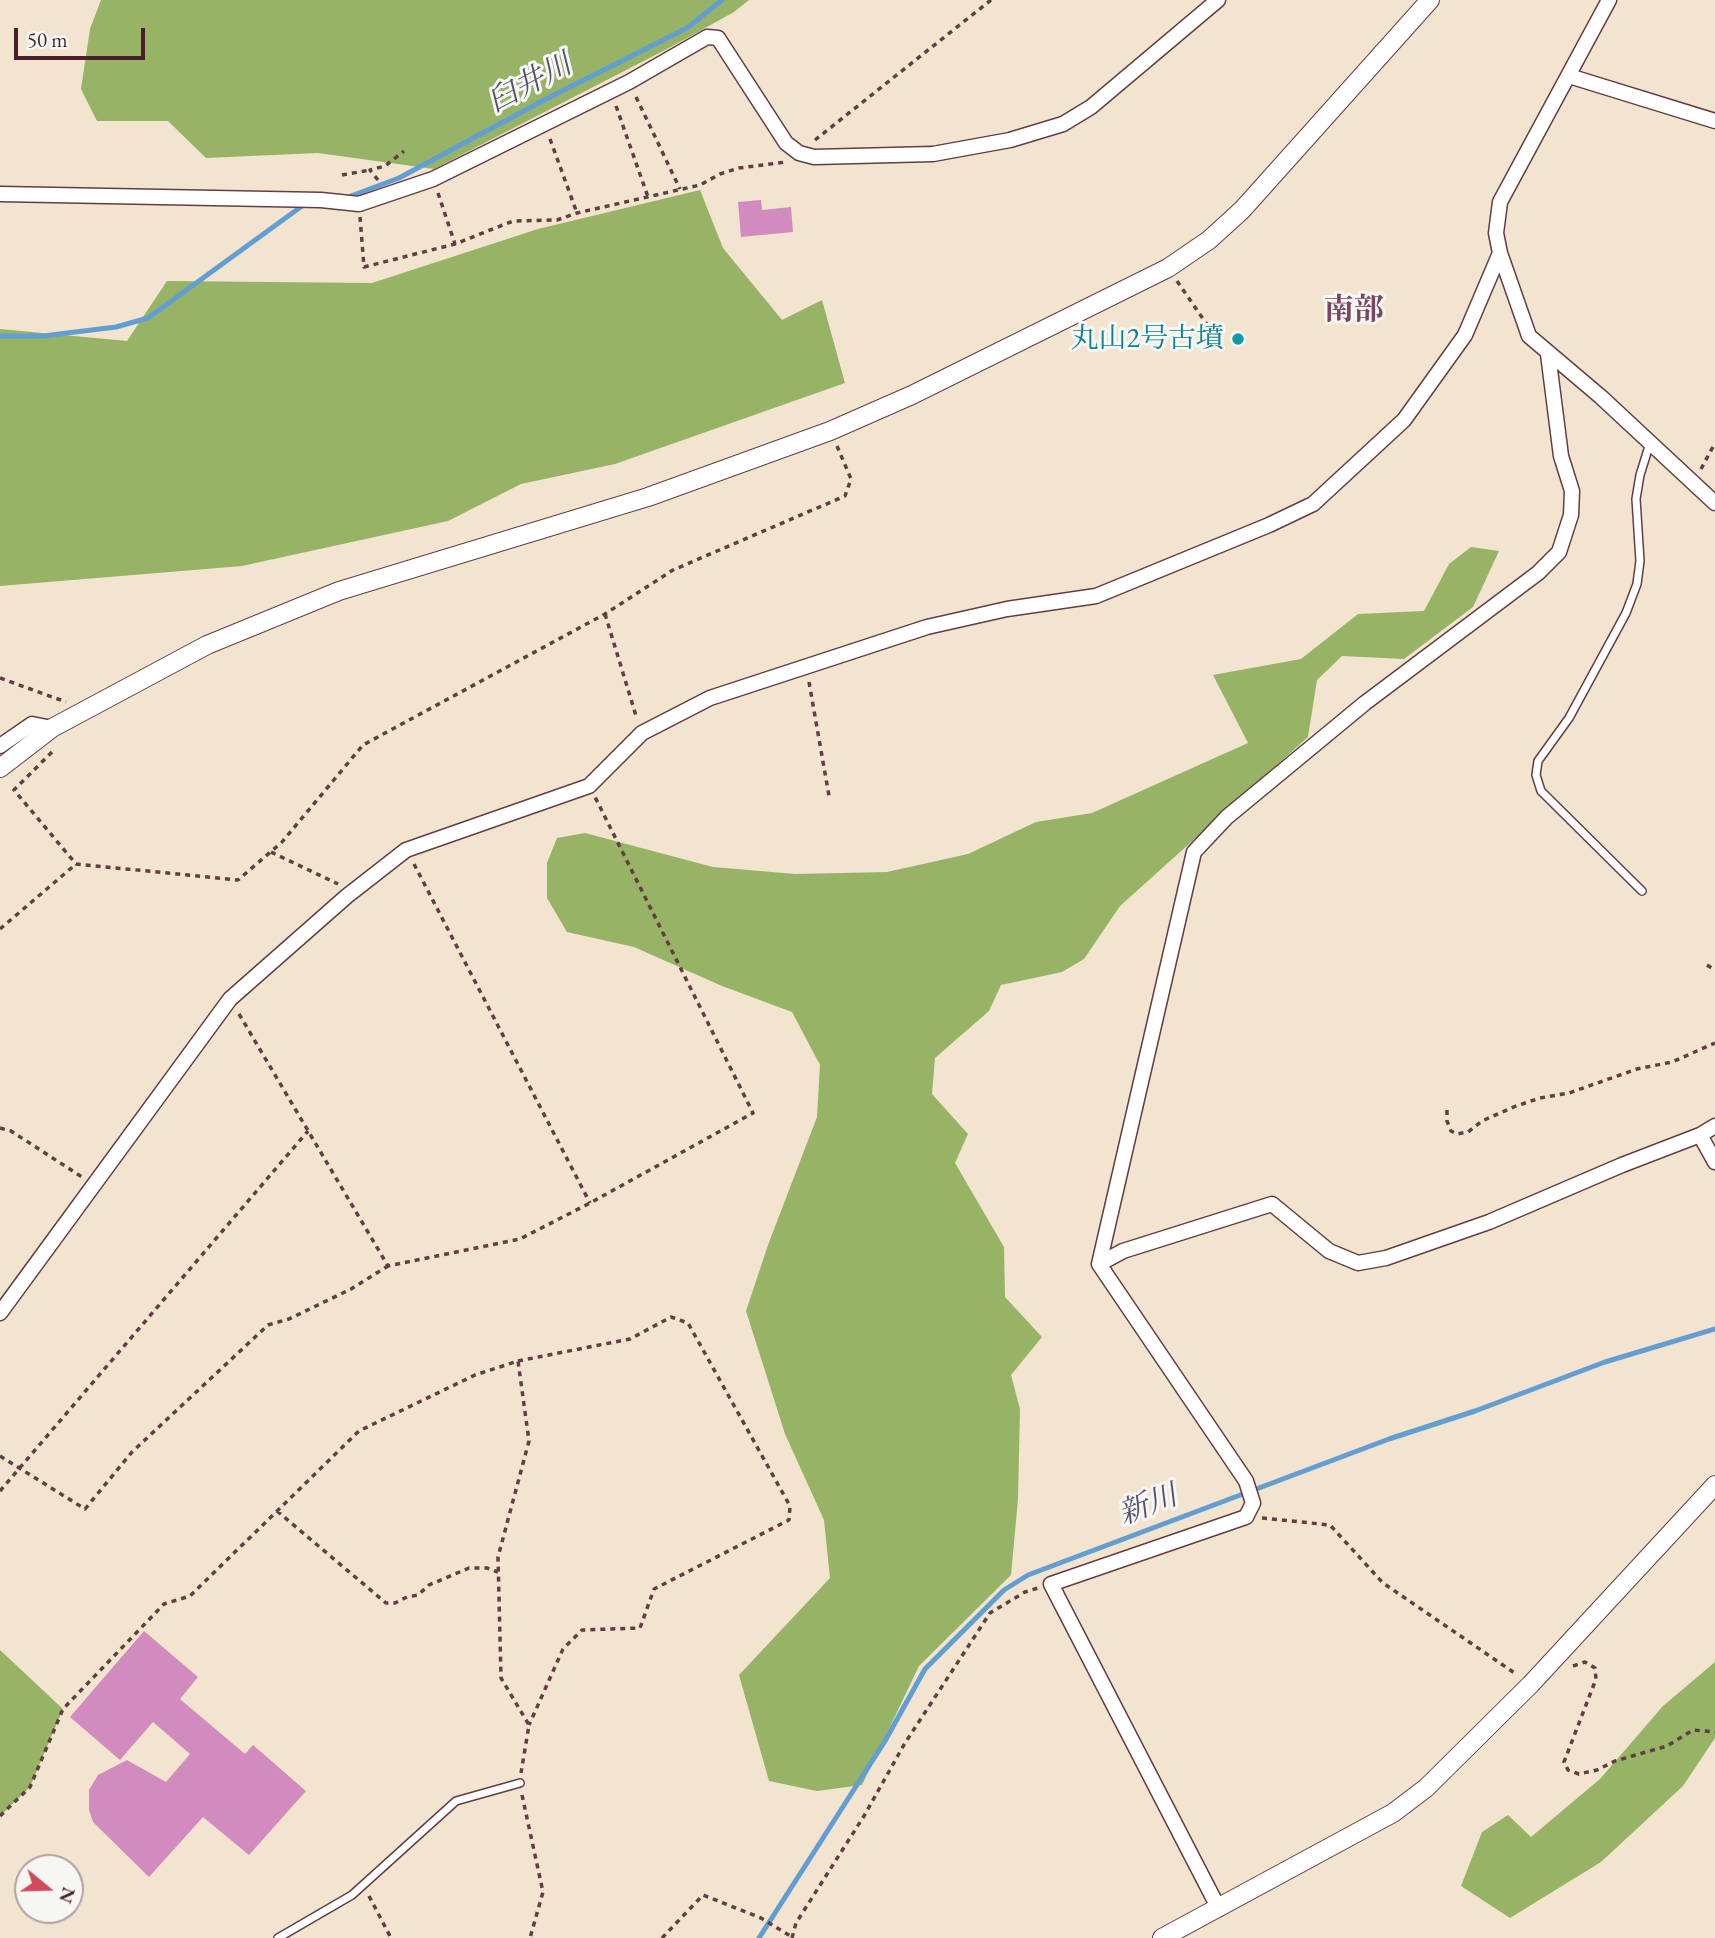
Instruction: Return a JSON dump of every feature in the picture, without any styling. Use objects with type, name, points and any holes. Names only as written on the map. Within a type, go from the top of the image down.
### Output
[{"type":"street","points":[[0,194],[321,200],[359,204],[433,179],[629,82],[707,37],[718,38],[786,143],[799,153],[814,157],[933,154],[1010,141],[1063,124],[1091,107],[1218,0]]},
{"type":"street","points":[[0,768],[59,724],[207,645],[339,591],[648,497],[830,431],[912,395],[1168,268],[1209,240],[1242,210],[1430,0]]},
{"type":"street","points":[[1609,0],[1500,202],[1496,233],[1500,253],[1528,336],[1601,397],[1715,503]]},
{"type":"street","points":[[1569,76],[1715,121]]},
{"type":"street","points":[[0,1313],[230,999],[354,891],[407,850],[589,786],[642,733],[710,698],[927,627],[1007,609],[1096,596],[1269,525],[1313,504],[1404,420],[1465,335],[1500,253]]},
{"type":"street","points":[[1219,1909],[1051,1584],[1250,1510],[1246,1481],[1100,1264],[1194,852],[1227,817],[1365,703],[1538,573],[1559,552],[1572,515],[1572,491],[1561,456],[1548,354]]},
{"type":"street","points":[[0,746],[32,724],[59,724]]},
{"type":"street","points":[[1100,1264],[1123,1251],[1272,1204],[1329,1251],[1359,1263],[1386,1258],[1489,1222],[1700,1135],[1715,1126]]},
{"type":"street","points":[[1700,1135],[1715,1162]]},
{"type":"street","points":[[1162,1938],[1393,1813],[1426,1788],[1531,1684],[1715,1485]]},
{"type":"lane","points":[[1642,891],[1541,791],[1536,775],[1538,761],[1569,718],[1626,613],[1637,584],[1640,561],[1636,499],[1650,443]]},
{"type":"lane","points":[[278,1938],[352,1895],[456,1801],[520,1783]]},
{"type":"path","points":[[359,204],[364,267],[455,244],[513,221],[557,220],[700,185],[739,168],[784,164],[991,0]]},
{"type":"path","points":[[629,82],[680,190]]},
{"type":"path","points":[[610,91],[648,197]]},
{"type":"path","points":[[545,123],[577,213]]},
{"type":"path","points":[[342,175],[385,166],[404,151]]},
{"type":"path","points":[[370,170],[376,179]]},
{"type":"path","points":[[433,179],[455,244]]},
{"type":"path","points":[[1168,268],[1210,329]]},
{"type":"path","points":[[59,724],[66,736],[14,790],[76,864],[238,880],[282,842],[363,746],[605,614],[673,570],[845,496],[851,479],[830,431]]},
{"type":"path","points":[[1693,483],[1715,443]]},
{"type":"path","points":[[605,614],[642,733]]},
{"type":"path","points":[[806,666],[829,796]]},
{"type":"path","points":[[0,678],[85,709]]},
{"type":"path","points":[[0,1456],[85,1509],[132,1452],[268,1325],[289,1319],[351,1289],[388,1266],[520,1239],[753,1113],[589,786]]},
{"type":"path","points":[[407,850],[590,1203]]},
{"type":"path","points":[[271,852],[354,891]]},
{"type":"path","points":[[0,929],[76,864]]},
{"type":"path","points":[[1707,965],[1715,971]]},
{"type":"path","points":[[230,999],[388,1266]]},
{"type":"path","points":[[1447,1110],[1451,1131],[1457,1134],[1468,1132],[1482,1121],[1516,1106],[1569,1093],[1637,1069],[1672,1062],[1715,1043]]},
{"type":"path","points":[[0,1128],[11,1131],[95,1185]]},
{"type":"path","points":[[0,1492],[308,1131]]},
{"type":"path","points":[[0,1816],[30,1787],[63,1709],[164,1604],[190,1596],[359,1431],[475,1375],[518,1361],[630,1339],[671,1317],[688,1323],[790,1506],[789,1520],[654,1588],[640,1628],[582,1630],[563,1649],[528,1725],[520,1783],[543,1892],[530,1938]]},
{"type":"path","points":[[518,1361],[529,1440],[498,1557],[498,1572],[501,1678],[528,1725]]},
{"type":"path","points":[[1250,1510],[1330,1525],[1383,1583],[1531,1684]]},
{"type":"path","points":[[277,1511],[386,1603],[395,1603],[418,1595],[429,1585],[469,1568],[487,1568],[498,1572]]},
{"type":"path","points":[[662,1938],[703,1895],[761,1918],[792,1938],[796,1923],[864,1816],[905,1743],[990,1613],[1025,1592],[1051,1584]]},
{"type":"path","points":[[1568,1671],[1574,1665],[1585,1662],[1595,1668],[1596,1679],[1564,1762],[1568,1770],[1579,1773],[1597,1770],[1615,1761],[1667,1745],[1693,1730],[1715,1732]]},
{"type":"path","points":[[363,1885],[391,1938]]},
{"type":"green space","points":[[101,0],[749,0],[734,12],[667,49],[434,169],[318,153],[206,158],[168,121],[97,121],[81,89],[90,29]]},
{"type":"green space","points":[[700,190],[723,248],[782,320],[822,300],[845,383],[615,464],[521,484],[448,521],[242,566],[0,586],[0,329],[127,341],[167,281],[372,283],[538,229]]},
{"type":"green space","points":[[1471,547],[1499,551],[1473,607],[1404,659],[1342,656],[1317,680],[1308,737],[1120,906],[1084,959],[1062,972],[1001,985],[989,1011],[935,1058],[932,1094],[968,1134],[955,1163],[1004,1247],[1005,1297],[1042,1337],[1011,1375],[1020,1409],[1018,1499],[1011,1575],[919,1666],[862,1785],[817,1791],[769,1781],[739,1675],[830,1578],[824,1520],[785,1434],[746,1311],[817,1117],[820,1065],[792,1012],[722,986],[634,947],[567,932],[547,898],[547,863],[557,838],[585,833],[713,867],[795,874],[887,872],[968,854],[1036,822],[1092,813],[1248,743],[1213,675],[1301,659],[1358,614],[1424,611],[1449,564]]},
{"type":"green space","points":[[0,1650],[63,1709],[30,1787],[0,1816]]},
{"type":"green space","points":[[1715,1662],[1715,1738],[1683,1786],[1601,1862],[1510,1918],[1461,1886],[1482,1832],[1508,1815],[1531,1837],[1600,1779],[1663,1706]]},
{"type":"building","points":[[761,200],[762,210],[791,207],[793,232],[741,237],[738,202]]},
{"type":"building","points":[[144,1631],[198,1677],[180,1699],[245,1754],[253,1745],[306,1791],[249,1855],[203,1817],[149,1877],[93,1822],[89,1810],[89,1790],[98,1775],[127,1760],[166,1782],[190,1754],[153,1722],[120,1760],[70,1717]]},
{"type":"waterway","name":"臼井川","points":[[351,196],[399,178],[544,100],[687,28],[722,0]]},
{"type":"waterway","name":"臼井川","points":[[0,336],[43,336],[116,327],[148,318],[302,206]]},
{"type":"waterway","name":"新川","points":[[759,1938],[885,1741],[925,1669],[1004,1590],[1028,1575],[1389,1439],[1475,1411],[1605,1362],[1715,1329]]},
{"type":"place","name":"丸山2号古墳","points":[[1238,339]]},
{"type":"district","name":"南部","points":[[1354,311]]}]
